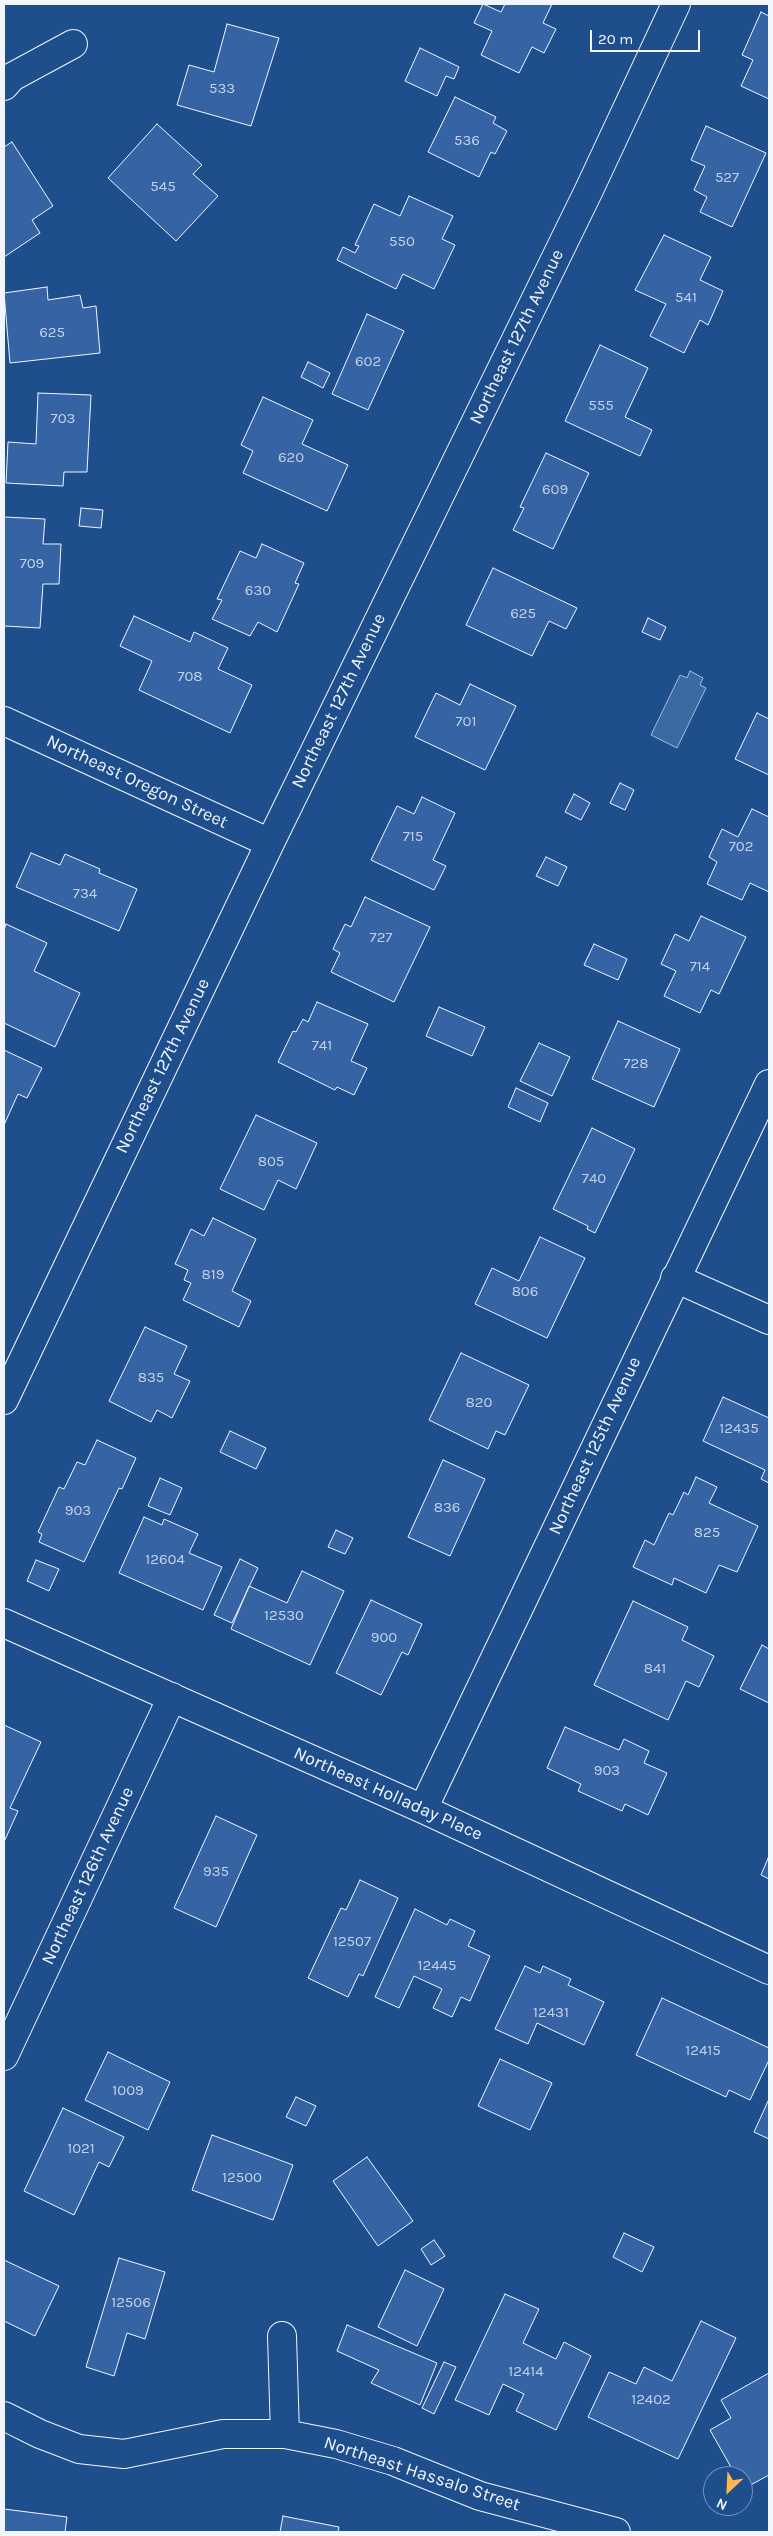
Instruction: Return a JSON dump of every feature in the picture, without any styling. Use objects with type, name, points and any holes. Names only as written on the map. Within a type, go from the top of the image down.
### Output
[{"type":"street","name":"Northeast 127th Avenue","points":[[4,1400],[270,843],[589,190],[676,4]]},
{"type":"street","points":[[4,86],[12,77],[73,44]]},
{"type":"street","name":"Northeast Oregon Street","points":[[4,721],[270,843]]},
{"type":"street","name":"Northeast 125th Avenue","points":[[423,1809],[769,1084]]},
{"type":"street","points":[[675,1278],[769,1320]]},
{"type":"street","name":"Northeast Holladay Place","points":[[4,1622],[423,1809],[769,1970]]},
{"type":"street","name":"Northeast 126th Avenue","points":[[4,2056],[172,1697]]},
{"type":"street","points":[[282,2336],[285,2434]]},
{"type":"street","name":"Northeast Hassalo Street","points":[[4,2416],[40,2434],[79,2449],[124,2454],[223,2434],[285,2434],[336,2444],[393,2461],[480,2496],[616,2532]]},
{"type":"water","points":[[690,671],[703,678],[700,685],[706,688],[677,748],[651,735],[680,675],[687,678]]},
{"type":"building","points":[[483,4],[501,12],[505,4],[552,4],[543,23],[556,29],[544,53],[532,47],[519,73],[481,55],[492,31],[474,23]]},
{"type":"building","points":[[761,12],[769,16],[769,99],[741,86],[753,60],[742,55]]},
{"type":"building","points":[[227,24],[279,38],[251,126],[177,105],[189,65],[214,72]]},
{"type":"building","points":[[420,48],[459,67],[454,79],[446,76],[437,96],[405,81]]},
{"type":"building","points":[[455,97],[496,117],[493,123],[507,131],[495,154],[491,152],[479,177],[428,152]]},
{"type":"building","points":[[157,124],[202,165],[193,174],[218,196],[176,241],[108,178]]},
{"type":"building","points":[[706,126],[766,153],[732,227],[700,212],[707,197],[694,190],[705,166],[691,160]]},
{"type":"building","points":[[12,142],[53,206],[32,220],[40,233],[4,257],[4,147]]},
{"type":"building","points":[[409,196],[453,216],[442,239],[455,245],[434,289],[403,274],[396,289],[337,260],[343,247],[355,253],[359,246],[355,245],[374,204],[400,216]]},
{"type":"building","points":[[664,235],[711,257],[700,280],[723,291],[708,325],[700,320],[684,353],[650,336],[666,304],[635,290]]},
{"type":"building","points":[[47,287],[48,300],[80,295],[83,308],[96,306],[100,353],[10,363],[4,293]]},
{"type":"building","points":[[367,314],[404,331],[368,410],[332,394]]},
{"type":"building","points":[[600,345],[648,368],[625,417],[652,430],[640,456],[565,421]]},
{"type":"building","points":[[308,362],[330,373],[323,388],[301,377]]},
{"type":"building","points":[[38,393],[91,395],[87,472],[64,472],[63,486],[6,483],[8,442],[36,444]]},
{"type":"building","points":[[263,397],[313,420],[302,444],[348,465],[327,511],[243,473],[253,451],[241,445]]},
{"type":"building","points":[[546,453],[589,473],[553,549],[513,530],[524,508],[520,507]]},
{"type":"building","points":[[81,508],[103,510],[101,528],[79,526]]},
{"type":"building","points":[[4,517],[45,519],[43,544],[61,544],[59,584],[43,584],[40,628],[4,626]]},
{"type":"building","points":[[262,544],[304,563],[295,583],[299,584],[277,632],[258,622],[250,636],[212,619],[222,600],[217,599],[240,551],[256,558]]},
{"type":"building","points":[[493,568],[577,608],[566,629],[549,621],[532,656],[466,625]]},
{"type":"building","points":[[134,616],[190,642],[194,632],[228,648],[218,669],[252,685],[230,733],[139,690],[152,661],[120,646]]},
{"type":"building","points":[[648,618],[666,627],[660,640],[642,632]]},
{"type":"building","points":[[470,684],[516,706],[485,770],[415,737],[436,693],[460,705]]},
{"type":"building","points":[[757,713],[769,719],[769,775],[735,759]]},
{"type":"building","points":[[620,783],[634,790],[625,810],[610,803]]},
{"type":"building","points":[[574,794],[590,803],[581,820],[565,812]]},
{"type":"building","points":[[422,797],[455,813],[433,860],[446,866],[434,890],[371,860],[397,806],[414,814]]},
{"type":"building","points":[[752,809],[769,817],[769,892],[750,883],[742,900],[707,884],[717,862],[709,857],[722,829],[738,837]]},
{"type":"building","points":[[31,853],[60,865],[65,854],[100,869],[99,873],[137,889],[119,931],[16,887]]},
{"type":"building","points":[[546,857],[567,867],[558,886],[536,876]]},
{"type":"building","points":[[365,897],[430,927],[394,1002],[331,972],[340,953],[333,949],[345,924],[351,927]]},
{"type":"building","points":[[701,916],[746,937],[719,994],[711,990],[700,1013],[664,996],[676,971],[661,964],[675,934],[689,941]]},
{"type":"building","points":[[6,924],[47,943],[34,971],[80,993],[55,1047],[4,1023],[4,930]]},
{"type":"building","points":[[594,944],[627,959],[618,980],[584,965]]},
{"type":"building","points":[[317,1002],[368,1024],[351,1061],[367,1068],[354,1095],[337,1087],[335,1090],[278,1062],[293,1031],[296,1032],[303,1019],[308,1022]]},
{"type":"building","points":[[439,1007],[485,1027],[472,1056],[426,1036]]},
{"type":"building","points":[[618,1021],[680,1049],[654,1107],[592,1079]]},
{"type":"building","points":[[539,1043],[570,1057],[552,1096],[520,1081]]},
{"type":"building","points":[[4,1050],[42,1068],[27,1098],[18,1094],[4,1125]]},
{"type":"building","points":[[516,1088],[548,1103],[540,1122],[508,1107]]},
{"type":"building","points":[[256,1115],[317,1143],[296,1189],[278,1180],[264,1210],[220,1189]]},
{"type":"building","points":[[592,1128],[635,1149],[595,1233],[587,1229],[588,1226],[553,1209]]},
{"type":"building","points":[[213,1218],[256,1239],[232,1291],[251,1301],[239,1327],[183,1300],[191,1283],[184,1280],[188,1270],[175,1264],[191,1229],[204,1236]]},
{"type":"building","points":[[540,1237],[585,1258],[547,1338],[475,1304],[492,1268],[519,1281]]},
{"type":"building","points":[[145,1327],[187,1346],[174,1374],[190,1381],[172,1418],[157,1410],[151,1422],[109,1401]]},
{"type":"building","points":[[461,1353],[529,1385],[505,1435],[496,1431],[488,1449],[429,1420]]},
{"type":"building","points":[[723,1397],[769,1418],[769,1483],[761,1479],[765,1470],[703,1441]]},
{"type":"building","points":[[230,1431],[266,1448],[256,1469],[220,1452]]},
{"type":"building","points":[[97,1440],[136,1458],[122,1489],[119,1488],[84,1562],[39,1542],[42,1534],[38,1532],[59,1487],[64,1489],[77,1462],[85,1465]]},
{"type":"building","points":[[443,1460],[485,1479],[450,1556],[408,1537]]},
{"type":"building","points":[[696,1477],[717,1487],[709,1503],[758,1526],[737,1572],[719,1565],[706,1593],[674,1578],[672,1585],[633,1567],[645,1540],[654,1545],[669,1513],[673,1515],[684,1492],[688,1495]]},
{"type":"building","points":[[160,1478],[182,1488],[170,1515],[148,1506]]},
{"type":"building","points":[[144,1517],[162,1525],[164,1519],[198,1534],[189,1553],[222,1567],[203,1610],[119,1573]]},
{"type":"building","points":[[336,1530],[353,1538],[345,1554],[328,1547]]},
{"type":"building","points":[[240,1559],[258,1568],[232,1623],[214,1615]]},
{"type":"building","points":[[36,1560],[59,1569],[49,1591],[27,1581]]},
{"type":"building","points":[[302,1571],[344,1591],[310,1665],[231,1629],[249,1586],[287,1603]]},
{"type":"building","points":[[371,1600],[422,1624],[408,1655],[402,1652],[381,1695],[336,1673]]},
{"type":"building","points":[[633,1601],[688,1627],[682,1640],[714,1656],[699,1687],[686,1681],[668,1720],[594,1685]]},
{"type":"building","points":[[762,1645],[769,1649],[769,1703],[740,1689]]},
{"type":"building","points":[[4,1725],[41,1742],[10,1808],[18,1811],[4,1842]]},
{"type":"building","points":[[565,1727],[619,1750],[624,1739],[649,1751],[644,1763],[667,1773],[648,1815],[625,1804],[622,1811],[578,1791],[581,1784],[547,1768]]},
{"type":"building","points":[[216,1816],[257,1835],[216,1927],[174,1908]]},
{"type":"building","points":[[769,1856],[769,1879],[761,1875]]},
{"type":"building","points":[[360,1880],[398,1898],[363,1976],[359,1974],[348,1997],[308,1978],[341,1908],[346,1910]]},
{"type":"building","points":[[415,1909],[447,1925],[450,1919],[475,1931],[468,1946],[490,1956],[470,2001],[461,1997],[452,2017],[433,2008],[442,1989],[414,1976],[399,2008],[375,1997]]},
{"type":"building","points":[[525,1966],[540,1973],[543,1966],[571,1979],[568,1985],[604,2002],[584,2045],[537,2023],[528,2044],[495,2029]]},
{"type":"building","points":[[662,1998],[769,2048],[769,2060],[750,2100],[729,2090],[726,2097],[636,2055]]},
{"type":"building","points":[[108,2052],[170,2082],[148,2130],[85,2100]]},
{"type":"building","points":[[500,2059],[552,2083],[530,2130],[478,2106]]},
{"type":"building","points":[[296,2097],[316,2106],[306,2126],[286,2117]]},
{"type":"building","points":[[769,2099],[769,2139],[754,2132]]},
{"type":"building","points":[[63,2108],[124,2137],[109,2167],[99,2162],[74,2215],[24,2191]]},
{"type":"building","points":[[212,2135],[293,2165],[273,2220],[192,2190]]},
{"type":"building","points":[[367,2157],[413,2221],[378,2246],[333,2181]]},
{"type":"building","points":[[624,2233],[654,2247],[642,2272],[613,2257]]},
{"type":"building","points":[[434,2240],[445,2256],[431,2265],[421,2249]]},
{"type":"building","points":[[119,2258],[165,2272],[145,2339],[127,2333],[114,2376],[86,2367]]},
{"type":"building","points":[[4,2260],[59,2286],[35,2336],[4,2321]]},
{"type":"building","points":[[405,2270],[444,2289],[417,2346],[378,2327]]},
{"type":"building","points":[[505,2294],[539,2309],[523,2343],[556,2359],[564,2342],[591,2356],[556,2430],[516,2411],[524,2394],[503,2384],[489,2415],[455,2400]]},
{"type":"building","points":[[701,2321],[736,2338],[678,2459],[588,2417],[609,2372],[636,2384],[644,2367],[672,2381]]},
{"type":"building","points":[[347,2325],[437,2363],[420,2405],[371,2383],[379,2370],[337,2351]]},
{"type":"building","points":[[444,2362],[456,2367],[434,2414],[422,2408]]},
{"type":"building","points":[[769,2373],[769,2475],[753,2484],[753,2466],[730,2466],[710,2430],[731,2418],[721,2400]]},
{"type":"building","points":[[4,2509],[67,2517],[65,2532],[4,2532]]},
{"type":"building","points":[[283,2516],[339,2527],[338,2532],[280,2532]]}]
